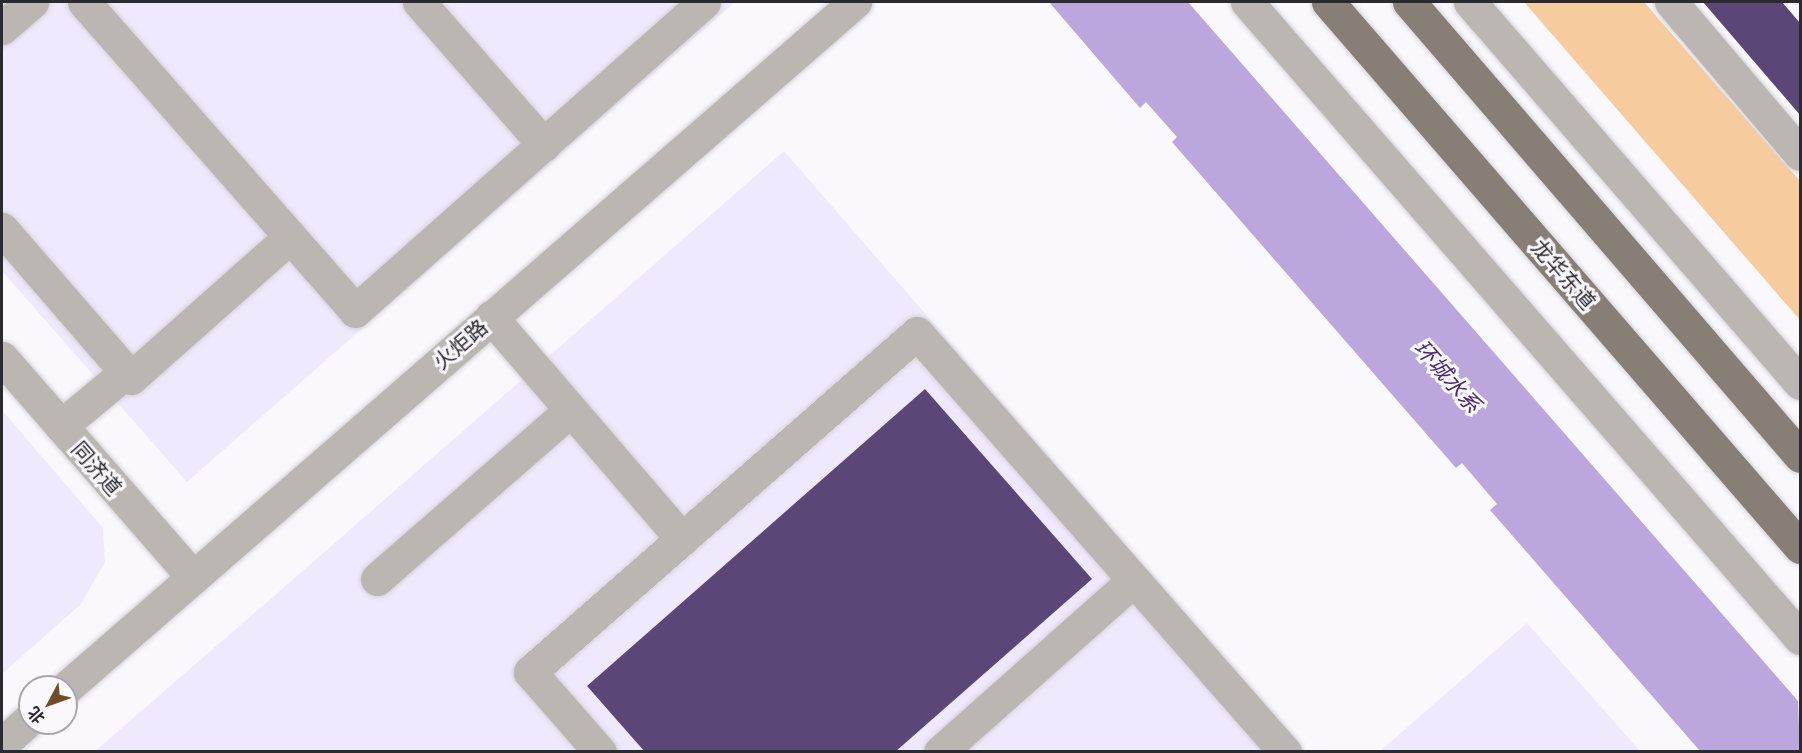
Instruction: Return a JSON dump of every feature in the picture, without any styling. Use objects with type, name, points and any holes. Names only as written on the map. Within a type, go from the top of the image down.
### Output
[{"type":"main road","name":"龙华东道","points":[[1328,2],[1800,547]]},
{"type":"main road","points":[[1409,2],[1800,456]]},
{"type":"street","points":[[2,28],[32,2]]},
{"type":"street","points":[[84,2],[355,311],[704,2]]},
{"type":"street","points":[[419,2],[544,145]]},
{"type":"street","name":"火炬路","points":[[78,678],[855,2]]},
{"type":"street","points":[[1247,2],[1800,638]]},
{"type":"street","points":[[1470,2],[1800,383]]},
{"type":"street","points":[[1671,2],[1800,154]]},
{"type":"street","points":[[2,228],[131,378],[290,237]]},
{"type":"street","points":[[491,317],[682,539]]},
{"type":"street","points":[[600,752],[530,672],[917,333],[1285,752]]},
{"type":"street","name":"同济道","points":[[2,358],[193,578]]},
{"type":"street","points":[[61,426],[126,372]]},
{"type":"street","points":[[378,579],[571,410]]},
{"type":"street","points":[[940,752],[1134,580]]},
{"type":"street","points":[[2,744],[18,730]]},
{"type":"shaded area","points":[[2,2],[735,2],[187,482],[2,271]]},
{"type":"shaded area","points":[[1524,2],[1644,2],[1800,181],[1800,320]]},
{"type":"shaded area","points":[[784,151],[1305,751],[94,752],[274,596]]},
{"type":"shaded area","points":[[2,410],[103,528],[105,562],[81,604],[2,674]]},
{"type":"shaded area","points":[[1527,623],[1640,751],[1380,751]]},
{"type":"water","name":"环城水系","points":[[1049,2],[1188,2],[1798,701],[1800,751],[1700,751],[1490,510],[1497,504],[1462,463],[1456,468],[1172,142],[1177,137],[1146,102],[1140,108]]},
{"type":"building","points":[[1703,2],[1782,2],[1800,23],[1800,115]]},
{"type":"building","points":[[925,389],[1092,579],[895,752],[645,752],[587,686]]}]
